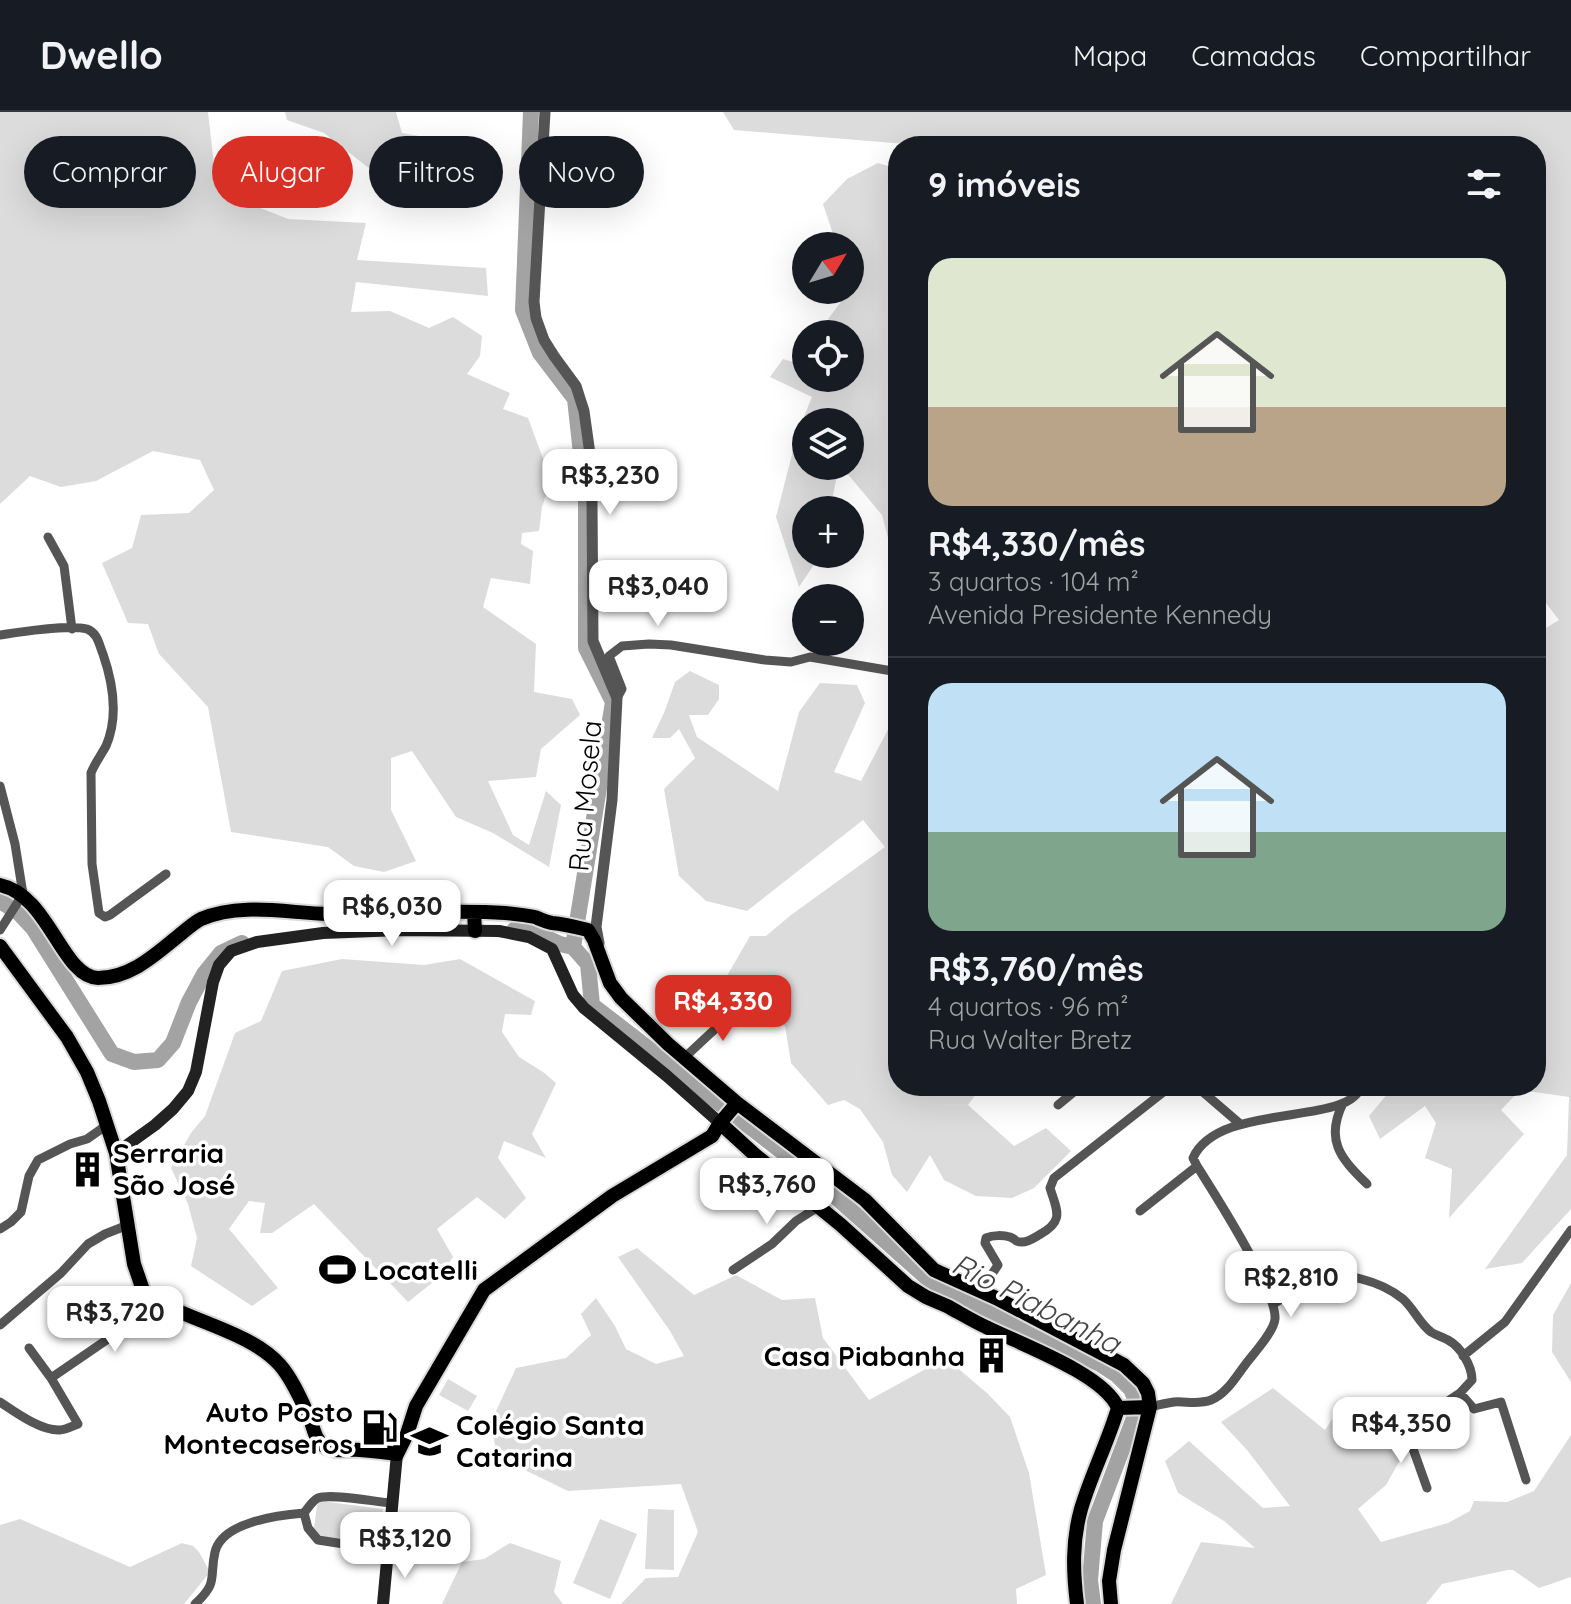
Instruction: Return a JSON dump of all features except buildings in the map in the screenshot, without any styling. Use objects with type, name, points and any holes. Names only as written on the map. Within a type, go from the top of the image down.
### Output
[{"type":"main road","points":[[0,885],[23,894],[39,911],[74,964],[83,973],[99,978],[137,968],[200,919],[232,912],[474,912],[531,916],[552,923],[592,928],[610,983],[621,998],[668,1044],[737,1103],[865,1200],[934,1270],[1046,1323],[1124,1365],[1143,1383],[1150,1407],[1114,1550],[1109,1581],[1111,1604]]},
{"type":"main road","points":[[474,912],[475,931]]},
{"type":"main road","points":[[116,1153],[155,1125],[188,1091],[196,1072],[213,982],[219,965],[231,951],[257,942],[323,933],[499,931],[529,937],[552,949],[573,995],[584,1008],[841,1225],[908,1286],[1081,1374],[1105,1389],[1114,1399],[1118,1408],[1080,1510],[1073,1570],[1077,1604]]},
{"type":"main road","points":[[0,946],[67,1037],[87,1072],[116,1153],[134,1264],[146,1295],[248,1342],[270,1356],[282,1367],[311,1421],[318,1441],[327,1448],[397,1454]]},
{"type":"main road","points":[[383,1604],[397,1454],[416,1406],[484,1290],[612,1196],[712,1136],[737,1103]]},
{"type":"main road","points":[[1118,1408],[1150,1407]]},
{"type":"street","name":"Rua Mosela","points":[[545,112],[534,302],[544,340],[576,386],[584,411],[592,501],[593,641],[617,698],[612,800],[592,928]]},
{"type":"street","points":[[48,537],[64,566],[72,629]]},
{"type":"street","points":[[0,635],[72,629],[91,630],[97,636],[112,682],[113,712],[105,747],[91,773],[92,864],[99,913],[105,917],[110,915],[166,874]]},
{"type":"street","points":[[617,698],[622,689],[609,656],[622,646],[634,644],[671,645],[791,662],[810,657],[888,670]]},
{"type":"street","points":[[0,786],[15,844],[23,894],[2,928]]},
{"type":"street","points":[[685,1057],[728,1017]]},
{"type":"street","points":[[1058,1105],[1069,1096]]},
{"type":"street","points":[[976,1289],[998,1265],[985,1243],[986,1238],[992,1235],[1011,1237],[1023,1242],[1055,1224],[1058,1213],[1050,1188],[1054,1178],[1158,1096]]},
{"type":"street","points":[[1208,1096],[1239,1123]]},
{"type":"street","points":[[1150,1407],[1176,1402],[1199,1403],[1221,1394],[1275,1321],[1273,1304],[1231,1222],[1197,1166],[1193,1158],[1195,1152],[1220,1132],[1239,1123],[1302,1114],[1343,1103],[1356,1096]]},
{"type":"street","points":[[1343,1103],[1334,1125],[1334,1137],[1353,1171],[1367,1184]]},
{"type":"street","points":[[0,1229],[21,1212],[29,1176],[38,1160],[87,1139],[107,1125]]},
{"type":"street","points":[[1140,1211],[1197,1166]]},
{"type":"street","points":[[733,1270],[818,1207]]},
{"type":"street","points":[[0,1325],[61,1273],[88,1244],[128,1225]]},
{"type":"street","points":[[1463,1356],[1505,1322],[1571,1230]]},
{"type":"street","points":[[1273,1304],[1319,1278],[1364,1279],[1400,1297],[1430,1331],[1451,1342],[1463,1356],[1472,1378],[1460,1393],[1406,1429],[1427,1488]]},
{"type":"street","points":[[51,1378],[108,1339],[146,1295]]},
{"type":"street","points":[[0,1402],[33,1423],[46,1427],[60,1430],[78,1424],[29,1348]]},
{"type":"street","points":[[1460,1393],[1474,1409],[1501,1402],[1526,1480]]},
{"type":"street","points":[[195,1604],[213,1581],[215,1548],[226,1535],[240,1527],[283,1514],[304,1513],[318,1498],[330,1496],[392,1503]]},
{"type":"street","points":[[304,1513],[308,1528],[318,1540],[389,1551]]},
{"type":"shaded area","points":[[0,112],[208,112],[212,147],[212,208],[260,208],[288,219],[366,223],[357,260],[486,268],[488,296],[356,282],[351,312],[390,311],[429,328],[453,317],[482,336],[480,356],[467,374],[510,393],[503,409],[528,418],[551,480],[542,507],[539,531],[522,533],[521,544],[533,551],[530,584],[491,578],[483,607],[536,644],[534,692],[572,699],[580,715],[541,749],[536,777],[488,781],[513,835],[529,845],[546,791],[561,805],[549,867],[493,833],[456,817],[412,751],[391,758],[391,810],[416,861],[384,872],[354,866],[328,847],[231,832],[208,707],[159,654],[148,624],[128,623],[102,563],[132,548],[141,515],[189,513],[214,490],[200,460],[153,451],[96,481],[61,487],[30,476],[0,504]]},
{"type":"shaded area","points":[[285,112],[396,112],[402,133],[419,136],[369,136],[369,168],[353,156],[353,136],[328,136],[287,120]]},
{"type":"shaded area","points":[[723,112],[1571,112],[1571,1209],[1522,1263],[1485,1269],[1567,1155],[1569,1097],[1546,1094],[1546,628],[1559,620],[1546,603],[1546,136],[888,136],[888,143],[734,130]]},
{"type":"shaded area","points":[[878,163],[888,166],[888,538],[882,515],[853,480],[864,480],[864,408],[807,408],[812,397],[802,392],[864,392],[864,320],[828,319],[839,304],[864,304],[864,232],[832,232],[823,204],[847,179]]},
{"type":"shaded area","points":[[783,359],[792,362],[792,387],[770,377]]},
{"type":"shaded area","points":[[792,454],[792,480],[836,480],[833,496],[792,496],[792,566],[776,517]]},
{"type":"shaded area","points":[[793,568],[812,568],[801,584],[798,584]]},
{"type":"shaded area","points":[[690,671],[719,685],[719,699],[708,715],[689,715],[697,737],[778,791],[799,712],[820,683],[857,685],[865,703],[834,772],[861,781],[888,730],[888,1096],[975,1096],[968,1105],[1014,1146],[1046,1128],[1071,1151],[1034,1188],[1012,1198],[976,1196],[944,1180],[930,1155],[907,1192],[892,1175],[883,1142],[860,1109],[844,1100],[828,1105],[791,1063],[785,1026],[724,981],[750,936],[766,936],[885,847],[863,820],[747,911],[706,901],[679,876],[664,789],[695,758],[679,729],[670,738],[652,738],[675,682]]},
{"type":"shaded area","points":[[342,959],[424,965],[460,959],[535,1001],[531,1015],[505,1014],[502,1032],[519,1057],[556,1083],[532,1134],[546,1158],[504,1141],[498,1158],[526,1198],[505,1219],[477,1197],[437,1229],[453,1257],[437,1279],[408,1302],[314,1204],[272,1233],[260,1233],[265,1203],[249,1201],[229,1229],[278,1288],[252,1306],[191,1266],[197,1238],[188,1204],[171,1168],[191,1133],[205,1116],[235,1033],[261,1021],[282,971]]},
{"type":"shaded area","points":[[1386,1096],[1514,1096],[1501,1110],[1524,1134],[1449,1218],[1452,1169],[1425,1158],[1436,1123],[1425,1106],[1380,1139],[1369,1116]]},
{"type":"shaded area","points":[[637,1248],[694,1295],[736,1275],[782,1300],[815,1298],[823,1338],[869,1400],[946,1358],[1010,1417],[1029,1473],[1046,1575],[1016,1589],[1017,1604],[621,1604],[646,1578],[678,1577],[698,1532],[681,1484],[568,1491],[498,1457],[490,1424],[516,1368],[566,1358],[591,1335],[581,1314],[596,1298],[626,1349],[656,1364],[684,1356],[618,1257]]},
{"type":"shaded area","points":[[1571,1283],[1571,1382],[1552,1352],[1553,1315]]},
{"type":"shaded area","points":[[448,1379],[477,1396],[468,1411],[439,1395]]},
{"type":"shaded area","points":[[1273,1388],[1325,1430],[1339,1409],[1356,1439],[1383,1433],[1404,1453],[1386,1485],[1358,1509],[1381,1542],[1448,1523],[1470,1511],[1474,1501],[1507,1502],[1534,1491],[1571,1435],[1571,1577],[1539,1588],[1513,1570],[1508,1570],[1442,1584],[1426,1604],[1171,1604],[1201,1542],[1255,1548],[1224,1521],[1178,1493],[1165,1461],[1189,1441],[1263,1508],[1290,1506],[1221,1422]]},
{"type":"shaded area","points":[[321,1501],[383,1509],[377,1545],[322,1538],[314,1528],[317,1505]]},
{"type":"shaded area","points":[[648,1509],[674,1510],[674,1570],[645,1569]]},
{"type":"shaded area","points":[[20,1519],[130,1567],[182,1543],[193,1546],[210,1572],[184,1604],[0,1604],[0,1525]]},
{"type":"shaded area","points":[[600,1519],[637,1534],[610,1599],[573,1583]]},
{"type":"shaded area","points":[[510,1543],[561,1561],[554,1592],[563,1604],[442,1604],[462,1562],[484,1559]]},
{"type":"waterway","points":[[531,112],[523,310],[540,353],[575,399],[586,500],[586,648],[613,702],[573,947]]},
{"type":"waterway","name":"Rio Piabanha","points":[[0,901],[19,913],[33,928],[112,1054],[134,1062],[158,1060],[173,1043],[204,974],[221,953],[242,943]]},
{"type":"waterway","name":"Rio Piabanha","points":[[515,929],[536,933],[573,947],[588,964],[592,1005],[802,1167],[935,1285],[1100,1364],[1131,1389],[1136,1401],[1134,1418],[1095,1521],[1090,1580],[1093,1604]]},
{"type":"place","name":"Serraria São José","points":[[87,1169]]},
{"type":"place","name":"Locatelli","points":[[337,1270]]},
{"type":"place","name":"Casa Piabanha","points":[[991,1356]]},
{"type":"place","name":"Auto Posto Montecaseros","points":[[379,1428]]},
{"type":"place","name":"Colégio Santa Catarina","points":[[430,1441]]}]
